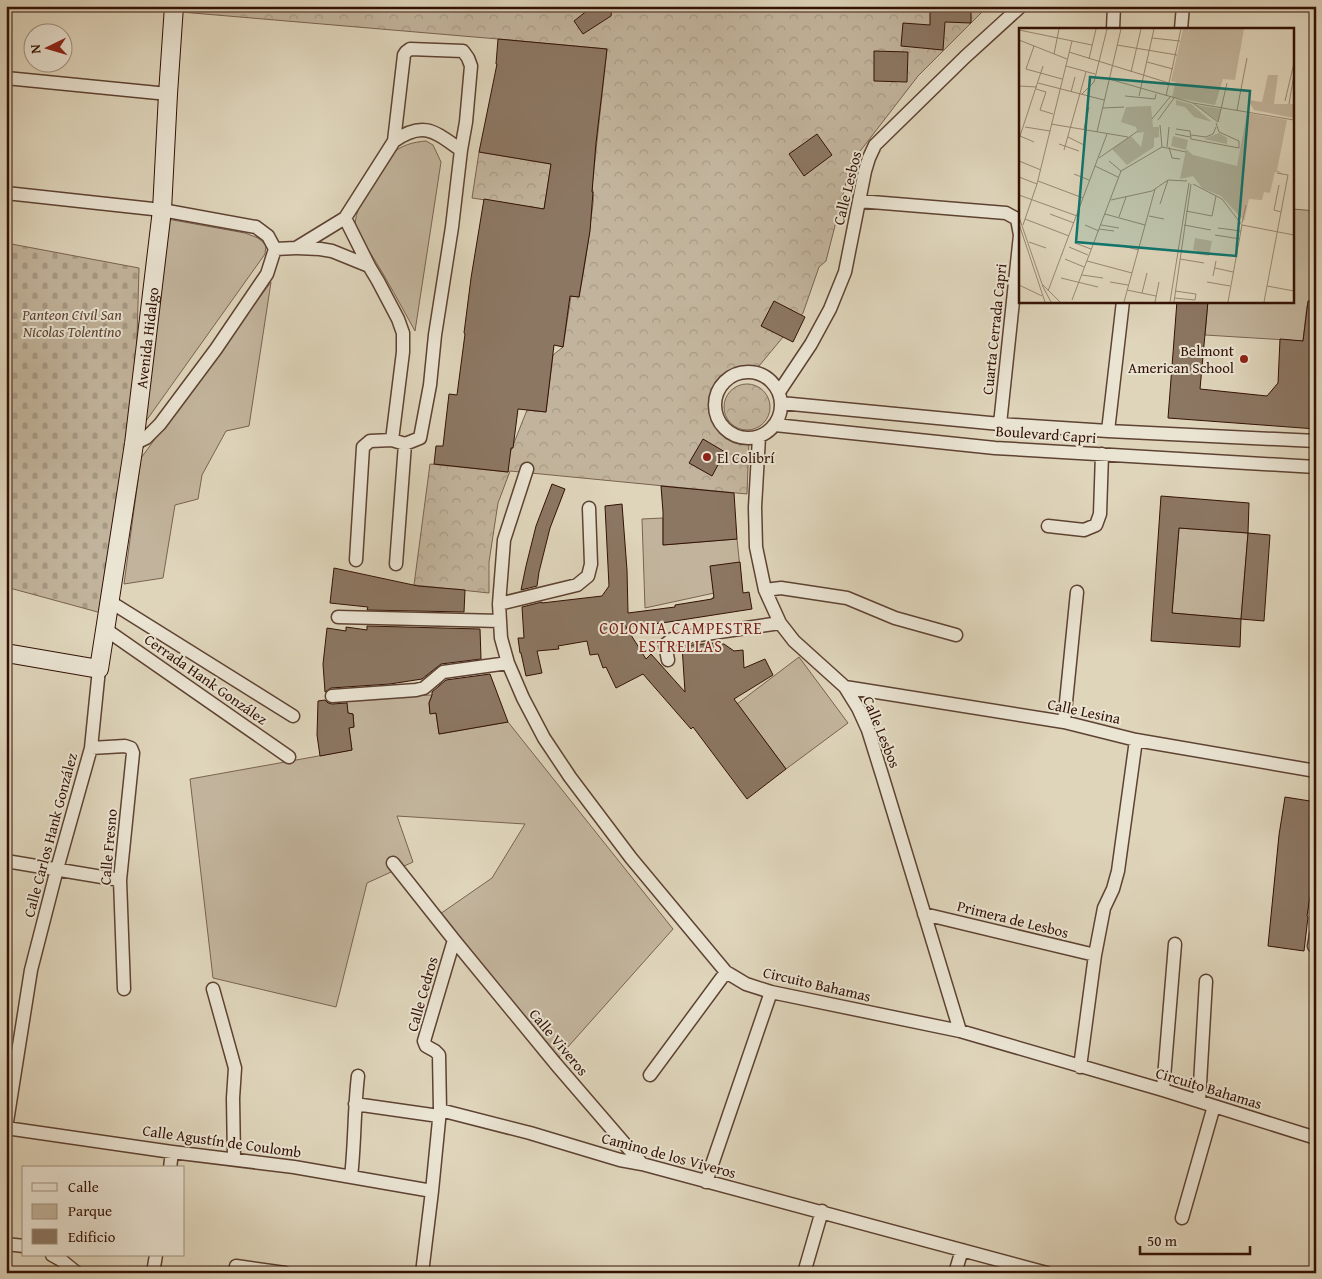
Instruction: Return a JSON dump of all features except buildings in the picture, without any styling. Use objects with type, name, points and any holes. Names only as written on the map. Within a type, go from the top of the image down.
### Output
[{"type":"street","name":"Avenida Hidalgo","points":[[99,669],[134,444],[162,210],[174,6]]},
{"type":"street","name":"Calle Lesbos","points":[[780,398],[830,309],[845,272],[869,158],[875,146],[965,57],[1022,6]]},
{"type":"street","points":[[1113,28],[1114,6]]},
{"type":"street","points":[[1181,28],[1182,6]]},
{"type":"street","points":[[356,560],[363,447],[370,441],[392,440],[405,444],[420,438],[430,384],[436,326],[466,122],[471,66],[463,51],[410,49],[406,52],[404,55],[394,141]]},
{"type":"street","points":[[6,78],[168,94]]},
{"type":"street","points":[[296,248],[345,218],[394,141],[410,131],[425,129],[442,137],[461,150]]},
{"type":"street","points":[[6,193],[162,210],[256,227],[268,236],[275,249],[267,274],[216,349],[160,424],[146,438],[134,444]]},
{"type":"street","name":"Cuarta Cerrada Capri","points":[[859,201],[1006,213],[1017,219],[1019,230]]},
{"type":"street","points":[[345,218],[398,319],[403,333],[404,352],[392,440]]},
{"type":"street","name":"Cuarta Cerrada Capri","points":[[1000,424],[1019,244]]},
{"type":"street","points":[[275,249],[296,248],[332,251],[369,266]]},
{"type":"street","points":[[1108,431],[1123,302]]},
{"type":"street","points":[[743,372],[754,372],[764,376],[773,383],[780,398],[780,414],[775,425],[760,437],[749,439],[738,438],[728,432],[720,424],[714,403],[717,392],[723,383],[732,376],[743,372]]},
{"type":"street","name":"Boulevard Capri","points":[[780,398],[1000,424],[1316,441]]},
{"type":"street","name":"Boulevard Capri","points":[[775,425],[995,448],[1316,467]]},
{"type":"street","name":"Calle Lesbos","points":[[760,437],[755,506],[756,547],[765,590],[780,623],[794,642],[845,687],[858,708],[868,730],[960,1031]]},
{"type":"street","points":[[396,564],[405,444]]},
{"type":"street","points":[[1048,526],[1084,530],[1096,525],[1100,514],[1102,454]]},
{"type":"street","name":"Circuito Bahamas","points":[[527,469],[504,540],[499,604],[501,638],[508,663],[523,698],[544,738],[570,777],[631,858],[726,972],[746,984],[771,992],[960,1031],[1163,1090],[1316,1138]]},
{"type":"street","points":[[499,604],[577,585],[588,576],[591,564],[589,508]]},
{"type":"street","points":[[765,590],[781,588],[847,598],[895,618],[956,635]]},
{"type":"street","points":[[1064,722],[1077,592]]},
{"type":"street","points":[[109,601],[293,716]]},
{"type":"street","points":[[338,617],[500,621]]},
{"type":"street","points":[[668,660],[665,645],[672,639],[780,623]]},
{"type":"street","name":"Cerrada Hank González","points":[[105,628],[289,757]]},
{"type":"street","points":[[6,653],[99,669]]},
{"type":"street","points":[[332,696],[416,690],[424,688],[443,672],[508,663]]},
{"type":"street","name":"Calle Carlos Hank González","points":[[6,1128],[31,970],[91,748],[99,669]]},
{"type":"street","name":"Calle Lesina","points":[[845,687],[1064,722],[1136,740],[1316,771]]},
{"type":"street","points":[[1080,1067],[1095,955],[1104,908],[1113,889],[1118,871],[1136,740]]},
{"type":"street","name":"Calle Fresno","points":[[91,748],[125,746],[131,748],[133,753],[120,880],[124,989]]},
{"type":"street","points":[[6,861],[120,880]]},
{"type":"street","name":"Calle Viveros","points":[[393,863],[555,1063],[642,1164]]},
{"type":"street","name":"Primera de Lesbos","points":[[924,914],[1095,955]]},
{"type":"street","name":"Calle Cedros","points":[[440,1113],[439,1056],[435,1051],[426,1046],[424,1041],[454,940]]},
{"type":"street","points":[[1163,1090],[1174,944]]},
{"type":"street","points":[[650,1075],[726,972]]},
{"type":"street","points":[[1199,1101],[1206,981]]},
{"type":"street","points":[[213,989],[235,1068],[233,1098],[234,1159]]},
{"type":"street","points":[[706,1182],[771,992]]},
{"type":"street","points":[[351,1177],[354,1104],[358,1076]]},
{"type":"street","name":"Camino de los Viveros","points":[[354,1104],[440,1113],[530,1133],[620,1160],[642,1164],[962,1250],[1017,1269],[1047,1273]]},
{"type":"street","points":[[1182,1218],[1214,1106]]},
{"type":"street","points":[[422,1273],[440,1113]]},
{"type":"street","name":"Calle Agustín de Coulomb","points":[[6,1128],[172,1152],[294,1167],[432,1191]]},
{"type":"street","points":[[170,1166],[172,1152]]},
{"type":"street","points":[[804,1273],[822,1212]]},
{"type":"street","points":[[6,1244],[22,1246]]},
{"type":"street","points":[[955,1273],[962,1250]]},
{"type":"street","points":[[54,1256],[77,1273]]},
{"type":"street","points":[[153,1273],[156,1256]]},
{"type":"street","points":[[236,1266],[284,1273]]},
{"type":"green space","points":[[181,6],[988,6],[918,76],[851,163],[826,261],[819,267],[803,313],[754,372],[739,373],[731,376],[718,390],[715,408],[721,426],[737,438],[749,440],[747,494],[510,471],[498,503],[489,562],[489,593],[414,585],[430,464],[508,472],[510,453],[527,410],[546,412],[553,355],[563,347],[571,296],[579,297],[584,268],[593,203],[592,187],[607,49],[181,12]]},
{"type":"green space","points":[[426,141],[433,145],[441,162],[415,331],[371,254],[357,240],[355,229],[361,202],[391,155],[407,145]]},
{"type":"green space","points":[[479,152],[551,164],[544,209],[472,198]]},
{"type":"green space","points":[[1294,209],[1316,211],[1316,307],[1307,306],[1303,341],[1205,335],[1208,302],[1294,302]]},
{"type":"green space","points":[[162,218],[245,233],[258,238],[266,245],[265,254],[146,421]]},
{"type":"green space","name":"Panteon Civil San Nicolas Tolentino","points":[[6,243],[139,268],[134,444],[105,614],[6,587]]},
{"type":"green space","points":[[271,282],[249,426],[226,431],[202,475],[198,499],[175,505],[163,578],[124,584],[141,458]]},
{"type":"green space","points":[[747,384],[760,388],[766,394],[770,407],[766,420],[760,426],[747,430],[734,426],[728,420],[724,407],[728,394],[734,388]]},
{"type":"green space","points":[[663,518],[663,545],[737,539],[742,587],[645,608],[642,519]]},
{"type":"green space","points":[[1179,528],[1248,533],[1241,619],[1172,613]]},
{"type":"green space","points":[[799,657],[848,723],[786,769],[737,704]]},
{"type":"green space","points":[[432,695],[429,703],[430,713],[436,713],[439,734],[508,722],[673,929],[559,1057],[440,914],[492,878],[525,824],[397,816],[413,862],[367,883],[336,1007],[213,978],[190,779],[352,750],[349,728],[354,727],[353,714],[348,713],[346,698]]},
{"type":"place","name":"Belmont American School","points":[[1244,359]]},
{"type":"place","name":"El Colibrí","points":[[707,457]]},
{"type":"district","name":"COLONIA CAMPESTRE ESTRELLAS","points":[[681,637]]}]
